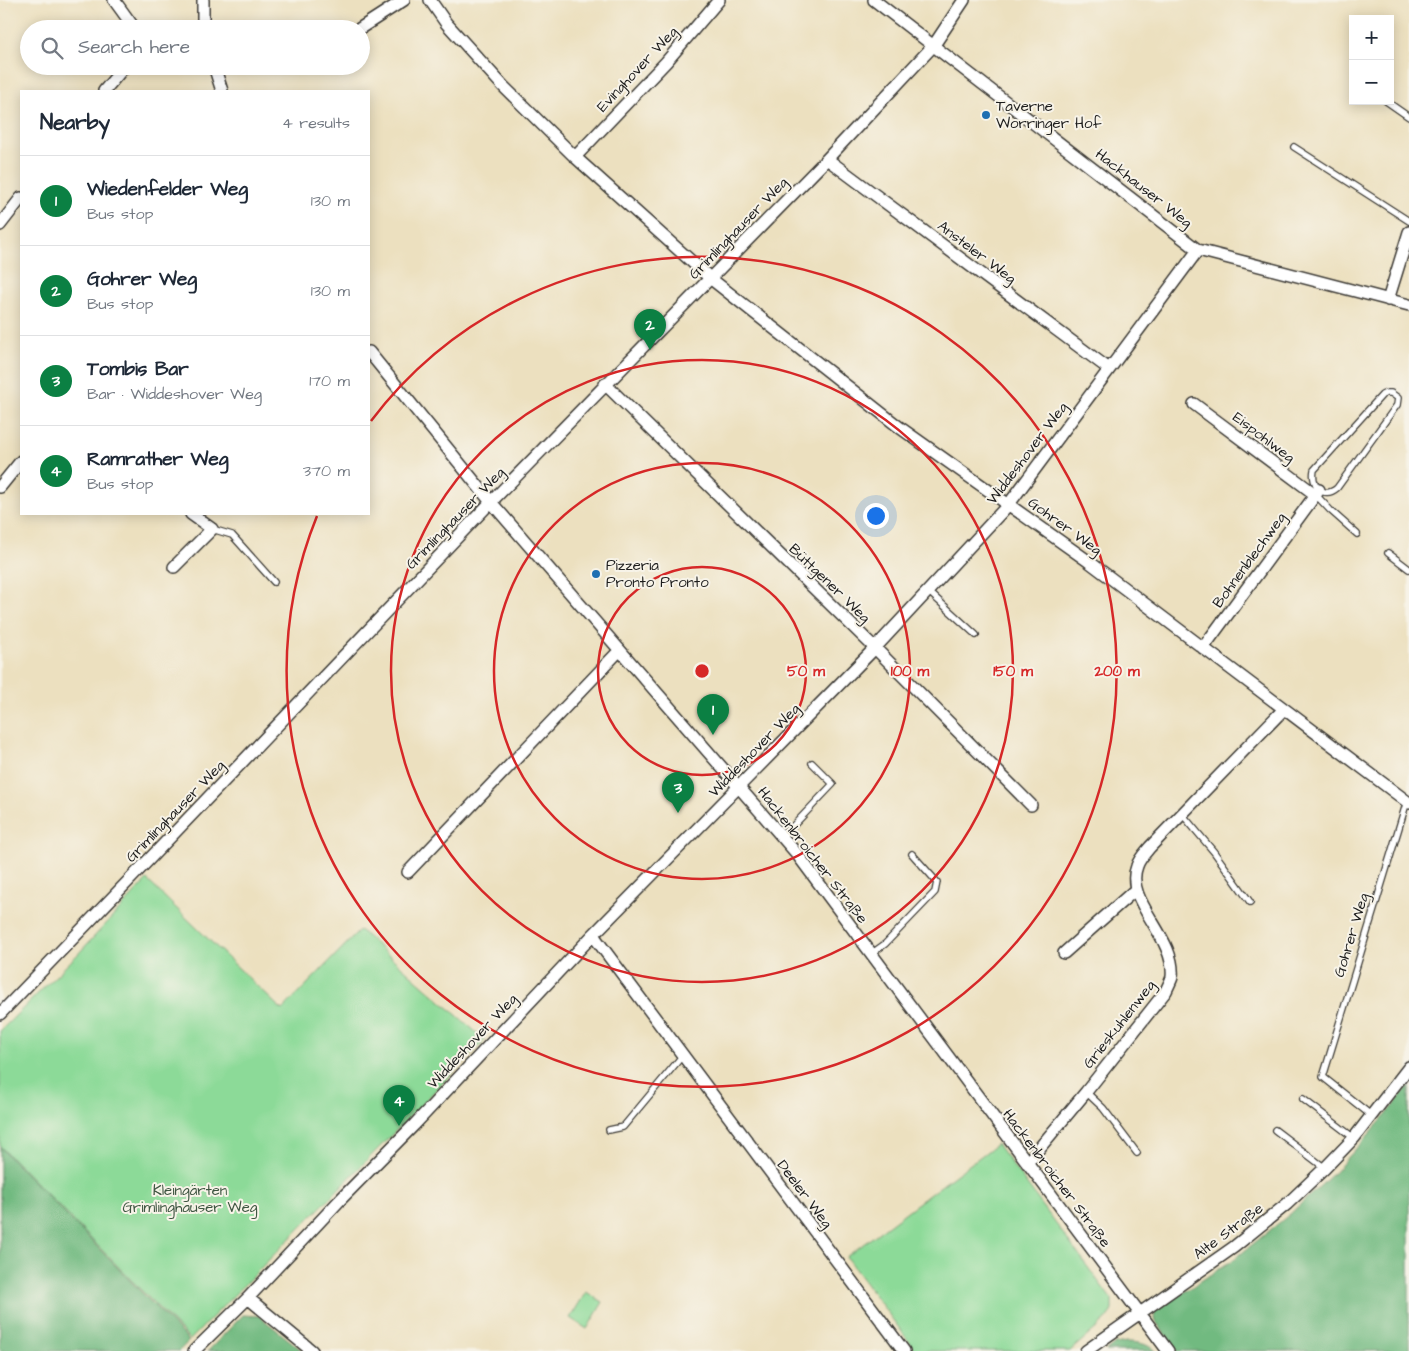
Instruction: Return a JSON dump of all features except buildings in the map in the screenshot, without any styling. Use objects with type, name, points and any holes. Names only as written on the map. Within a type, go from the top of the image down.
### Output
[{"type":"street","points":[[114,0],[128,20]]},
{"type":"street","points":[[203,0],[203,20]]},
{"type":"street","points":[[370,22],[404,0]]},
{"type":"street","name":"Gohrer Weg","points":[[430,0],[446,24],[503,86],[575,157],[710,278],[899,427],[1088,561],[1408,802]]},
{"type":"street","name":"Evinghover Weg","points":[[575,157],[666,62],[719,0]]},
{"type":"street","name":"Hackhauser Weg","points":[[874,0],[1198,250],[1409,305]]},
{"type":"street","name":"Grimlinghauser Weg","points":[[0,1014],[605,384],[827,159],[934,45],[964,0]]},
{"type":"street","points":[[105,90],[117,75]]},
{"type":"street","points":[[217,75],[222,90]]},
{"type":"street","name":"Ansteler Weg","points":[[827,159],[1109,369]]},
{"type":"street","points":[[0,225],[20,199]]},
{"type":"street","points":[[1388,300],[1409,232]]},
{"type":"street","name":"Widdeshover Weg","points":[[194,1351],[248,1298],[594,935],[875,648],[1009,504],[1198,250]]},
{"type":"street","name":"Hackenbroicher Straße","points":[[370,353],[491,502],[797,854],[1168,1351]]},
{"type":"street","name":"Büttgener Weg","points":[[605,384],[875,648],[978,754],[1031,805]]},
{"type":"street","name":"Eispohlweg","points":[[1194,404],[1318,492]]},
{"type":"street","points":[[2,481],[20,462]]},
{"type":"street","name":"Bohnenblechweg","points":[[1203,648],[1318,492]]},
{"type":"street","points":[[174,568],[212,529],[192,515]]},
{"type":"street","points":[[408,872],[620,650]]},
{"type":"street","points":[[1064,953],[1135,890],[1134,878],[1137,865],[1150,847],[1284,709]]},
{"type":"street","name":"Grieskuhlenweg","points":[[1027,1163],[1166,991],[1172,978],[1172,966],[1168,949],[1135,890]]},
{"type":"street","name":"Deeler Weg","points":[[594,935],[904,1351]]},
{"type":"street","name":"Alte Straße","points":[[1086,1351],[1234,1247],[1286,1204],[1354,1138],[1409,1067]]},
{"type":"street","points":[[248,1298],[312,1351]]},
{"type":"lane","points":[[1392,105],[1409,117]]},
{"type":"lane","points":[[1294,147],[1409,221]]},
{"type":"lane","points":[[1318,492],[1329,492],[1337,488],[1397,405],[1398,398],[1391,393],[1382,395],[1314,470],[1313,477],[1318,492],[1330,510],[1358,534]]},
{"type":"lane","points":[[212,529],[232,535],[274,582]]},
{"type":"lane","points":[[1388,554],[1409,569]]},
{"type":"lane","points":[[928,590],[976,635]]},
{"type":"lane","points":[[781,836],[833,784],[812,764]]},
{"type":"lane","name":"Gohrer Weg","points":[[1372,1116],[1323,1077],[1408,802]]},
{"type":"lane","points":[[1182,814],[1214,852],[1250,902]]},
{"type":"lane","points":[[872,954],[935,892],[937,882],[912,854]]},
{"type":"lane","points":[[609,1130],[623,1128],[683,1055]]},
{"type":"lane","points":[[1086,1092],[1103,1108],[1137,1153]]},
{"type":"lane","points":[[1303,1099],[1354,1138]]},
{"type":"lane","points":[[1274,1130],[1325,1168]]},
{"type":"green space","name":"Kleingärten Grimlinghauser Weg","points":[[147,880],[282,1010],[360,930],[485,1040],[190,1340],[0,1146],[0,1031],[78,954]]},
{"type":"green space","points":[[1409,1085],[1409,1351],[1177,1351],[1156,1322],[1154,1314],[1157,1310],[1237,1257],[1290,1214],[1335,1172],[1387,1114]]},
{"type":"green space","points":[[997,1144],[1112,1300],[1112,1310],[1107,1319],[1070,1351],[916,1351],[846,1257]]},
{"type":"green space","points":[[0,1147],[189,1341],[179,1351],[0,1351]]},
{"type":"green space","points":[[586,1292],[603,1302],[587,1329],[570,1318]]},
{"type":"green space","points":[[243,1315],[259,1316],[303,1351],[208,1351]]},
{"type":"green space","points":[[1126,1342],[1149,1346],[1155,1351],[1106,1351],[1115,1344]]},
{"type":"place","name":"Taverne Worringer Hof","points":[[986,115]]},
{"type":"place","name":"Gohrer Weg","points":[[650,350]]},
{"type":"place","name":"Pizzeria Pronto Pronto","points":[[596,574]]},
{"type":"place","name":"Wiedenfelder Weg","points":[[713,735]]},
{"type":"place","name":"Tombis Bar","points":[[678,813]]},
{"type":"place","name":"Ramrather Weg","points":[[399,1126]]}]
